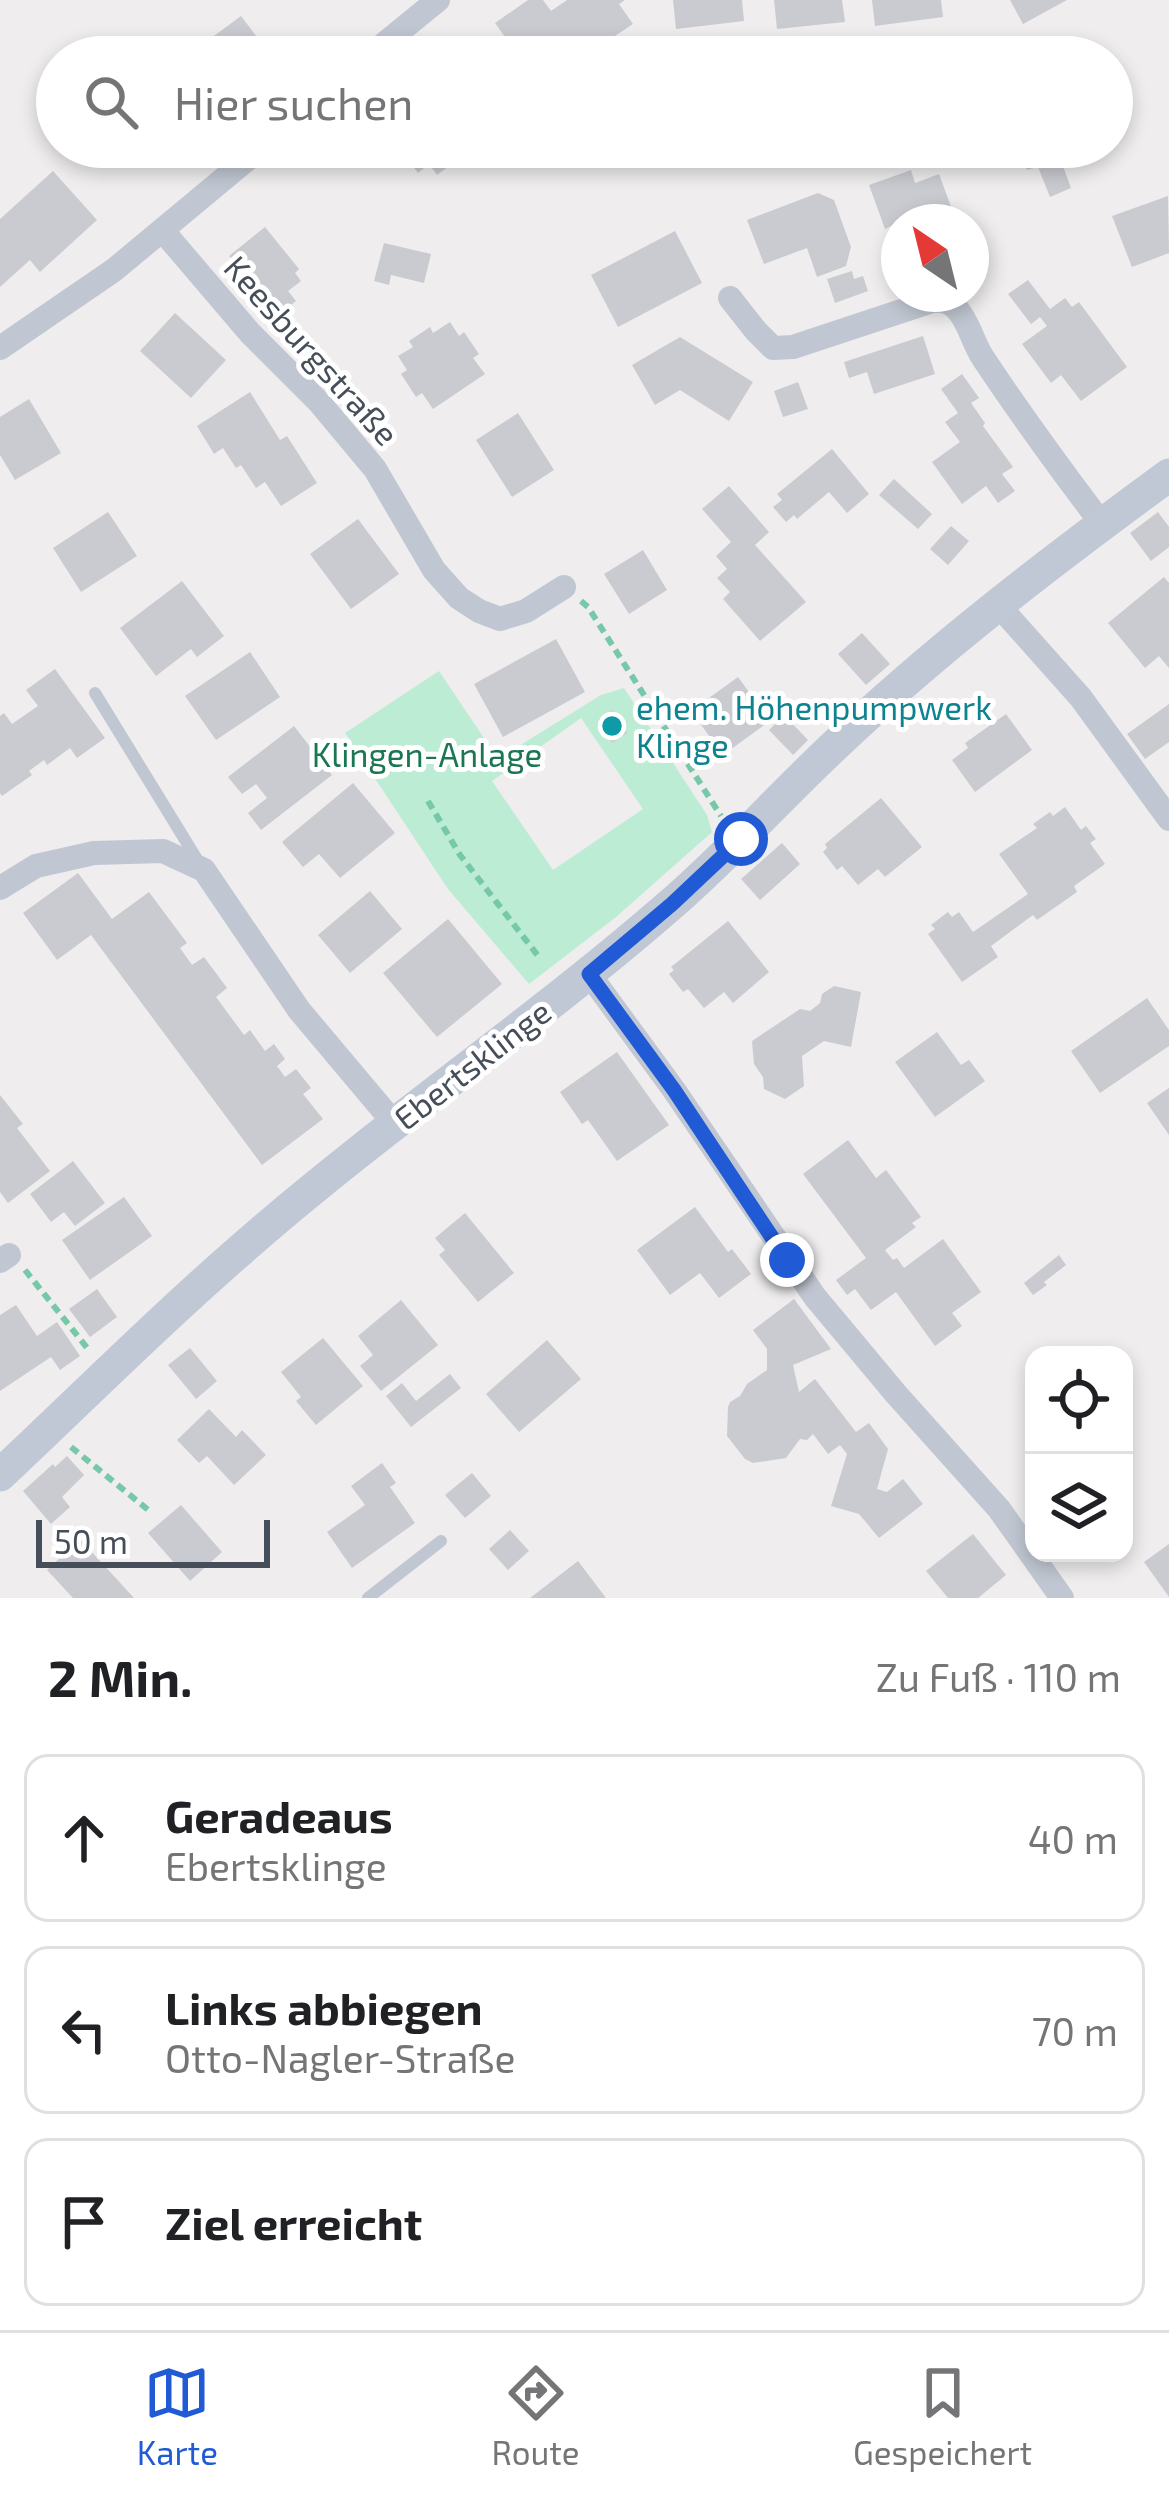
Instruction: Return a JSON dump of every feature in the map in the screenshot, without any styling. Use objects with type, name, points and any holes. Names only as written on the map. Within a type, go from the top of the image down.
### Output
[{"type":"street","points":[[394,36],[438,0]]},
{"type":"street","points":[[0,349],[115,270],[237,168]]},
{"type":"street","name":"Keesburgstraße","points":[[163,231],[375,469],[434,570],[458,598],[500,619],[526,611],[565,587]]},
{"type":"street","points":[[730,298],[778,360],[793,347],[932,301],[952,304],[1007,393],[1102,524]]},
{"type":"street","name":"Ebertsklinge","points":[[0,1475],[259,1234],[589,974],[672,904],[831,748],[999,606],[1169,475]]},
{"type":"street","points":[[999,606],[1081,698],[1169,819]]},
{"type":"street","points":[[0,888],[36,866],[94,853],[163,851],[204,871],[298,1010],[394,1124]]},
{"type":"street","points":[[589,974],[815,1298],[999,1509],[1062,1598]]},
{"type":"lane","points":[[95,693],[204,871]]},
{"type":"lane","points":[[368,1598],[440,1540]]},
{"type":"path","points":[[565,587],[588,607],[722,817],[741,839]]},
{"type":"path","points":[[428,801],[460,855],[539,957]]},
{"type":"path","points":[[5,1258],[31,1276],[109,1372]]},
{"type":"path","points":[[77,1453],[152,1513]]},
{"type":"green space","name":"Klingen-Anlage","points":[[439,671],[498,759],[601,695],[624,688],[707,815],[712,832],[616,917],[529,984],[448,889],[345,733]],"holes":[[[581,718],[643,809],[553,870],[492,781]]]},
{"type":"building","points":[[528,0],[543,0],[551,11],[567,0],[625,0],[619,4],[633,24],[615,36],[504,36],[495,23]]},
{"type":"building","points":[[673,0],[742,0],[744,21],[676,29]]},
{"type":"building","points":[[774,0],[842,0],[845,22],[777,29]]},
{"type":"building","points":[[872,0],[941,0],[943,17],[875,26]]},
{"type":"building","points":[[1010,0],[1067,0],[1023,24]]},
{"type":"building","points":[[241,16],[256,36],[214,36]]},
{"type":"building","points":[[1038,168],[1064,168],[1071,188],[1050,197]]},
{"type":"building","points":[[911,170],[915,183],[939,174],[950,204],[881,204],[881,218],[869,185]]},
{"type":"building","points":[[53,171],[97,220],[40,272],[30,260],[0,287],[0,219]]},
{"type":"building","points":[[818,193],[834,200],[851,247],[846,266],[817,277],[807,248],[764,264],[747,220]]},
{"type":"building","points":[[1168,196],[1169,253],[1132,267],[1112,216]]},
{"type":"building","points":[[265,227],[299,269],[295,273],[301,281],[288,291],[296,301],[278,315],[229,256]]},
{"type":"building","points":[[675,231],[702,283],[618,327],[591,275]]},
{"type":"building","points":[[384,243],[431,254],[424,283],[391,275],[389,285],[374,281]]},
{"type":"building","points":[[852,271],[854,279],[863,276],[868,291],[835,303],[827,279]]},
{"type":"building","points":[[1028,280],[1050,309],[1065,298],[1072,307],[1079,302],[1127,367],[1081,401],[1061,375],[1051,383],[1022,344],[1047,326],[1040,317],[1031,324],[1008,294]]},
{"type":"building","points":[[175,313],[226,360],[191,398],[140,351]]},
{"type":"building","points":[[450,322],[459,336],[464,332],[479,354],[473,358],[485,374],[433,409],[422,393],[416,397],[401,374],[407,370],[398,356],[413,347],[409,341],[430,327],[433,333]]},
{"type":"building","points":[[923,336],[935,374],[874,394],[867,372],[849,378],[844,362]]},
{"type":"building","points":[[680,337],[753,382],[729,421],[680,390],[655,405],[632,365]]},
{"type":"building","points":[[962,374],[979,398],[971,403],[983,426],[1013,467],[1002,474],[1015,491],[998,503],[986,486],[962,504],[932,462],[960,442],[945,422],[958,413],[941,389]]},
{"type":"building","points":[[798,382],[808,409],[783,417],[774,391]]},
{"type":"building","points":[[250,392],[280,440],[287,436],[317,483],[281,506],[265,482],[256,488],[223,448],[214,454],[197,426]]},
{"type":"building","points":[[29,399],[61,453],[15,480],[0,455],[0,417]]},
{"type":"building","points":[[518,413],[554,470],[512,497],[476,440]]},
{"type":"building","points":[[832,449],[869,494],[847,513],[829,492],[797,519],[794,515],[786,522],[773,507],[782,500],[777,494]]},
{"type":"building","points":[[894,479],[932,514],[918,529],[879,495]]},
{"type":"building","points":[[729,486],[769,532],[755,545],[806,602],[760,641],[723,599],[730,592],[717,578],[727,569],[716,556],[731,542],[702,509]]},
{"type":"building","points":[[108,512],[137,556],[81,592],[53,548]]},
{"type":"building","points":[[1158,512],[1169,527],[1169,547],[1151,561],[1130,533]]},
{"type":"building","points":[[358,519],[399,574],[351,609],[310,554]]},
{"type":"building","points":[[951,526],[969,541],[948,565],[930,549]]},
{"type":"building","points":[[643,550],[667,590],[629,614],[604,574]]},
{"type":"building","points":[[1164,577],[1169,583],[1169,668],[1159,656],[1145,668],[1108,623]]},
{"type":"building","points":[[182,581],[224,636],[197,657],[191,649],[156,676],[120,628]]},
{"type":"building","points":[[862,633],[890,664],[866,685],[838,654]]},
{"type":"building","points":[[556,639],[585,692],[503,737],[474,684]]},
{"type":"building","points":[[250,652],[280,697],[216,740],[185,696]]},
{"type":"building","points":[[55,669],[105,738],[77,758],[70,748],[47,765],[44,760],[2,796],[0,716],[4,713],[12,724],[38,706],[26,690]]},
{"type":"building","points":[[738,677],[770,721],[723,755],[691,711]]},
{"type":"building","points":[[1169,704],[1169,742],[1145,759],[1127,734]]},
{"type":"building","name":"ehem. Höhenpumpwerk Klinge","points":[[613,710],[627,733],[612,743],[598,720]]},
{"type":"building","points":[[1006,714],[1032,750],[975,792],[952,760],[968,748],[965,743]]},
{"type":"building","points":[[784,715],[808,740],[793,755],[769,730]]},
{"type":"building","points":[[294,726],[332,775],[261,830],[248,813],[267,798],[256,784],[242,794],[228,777]]},
{"type":"building","points":[[353,783],[395,833],[340,878],[319,854],[303,867],[282,842]]},
{"type":"building","points":[[881,798],[922,847],[885,877],[878,869],[858,885],[842,866],[837,870],[823,852],[825,844]]},
{"type":"building","points":[[1065,807],[1081,830],[1086,826],[1096,839],[1090,843],[1105,864],[1074,886],[1077,892],[1037,920],[1033,915],[991,946],[998,957],[962,982],[928,934],[935,929],[931,925],[948,912],[952,917],[959,912],[973,932],[1028,894],[999,854],[1037,828],[1033,824]]},
{"type":"building","points":[[782,843],[800,864],[760,900],[741,879]]},
{"type":"building","points":[[78,873],[112,919],[149,892],[187,943],[180,948],[192,965],[204,957],[227,988],[216,997],[244,1035],[250,1030],[265,1051],[274,1044],[285,1059],[277,1066],[285,1077],[296,1069],[311,1088],[303,1094],[323,1119],[262,1165],[91,935],[57,960],[23,913]]},
{"type":"building","points":[[370,891],[402,929],[350,973],[318,935]]},
{"type":"building","points":[[448,919],[502,984],[437,1037],[383,973]]},
{"type":"building","points":[[728,921],[769,972],[733,1003],[724,992],[704,1008],[669,974],[674,970],[671,967]]},
{"type":"building","points":[[834,986],[861,992],[851,1047],[824,1041],[802,1056],[804,1086],[785,1099],[764,1089],[754,1064],[752,1041],[800,1009],[810,1011]]},
{"type":"building","points":[[1147,998],[1169,1030],[1169,1046],[1100,1093],[1071,1051]]},
{"type":"building","points":[[937,1032],[961,1065],[969,1060],[985,1081],[935,1117],[895,1062]]},
{"type":"building","points":[[617,1052],[669,1125],[617,1161],[588,1120],[582,1124],[560,1092]]},
{"type":"building","points":[[1169,1088],[1169,1135],[1147,1103]]},
{"type":"building","points":[[0,1095],[23,1124],[17,1128],[50,1171],[8,1203],[0,1192]]},
{"type":"building","points":[[848,1140],[876,1178],[886,1170],[921,1217],[912,1223],[916,1227],[885,1250],[893,1260],[897,1258],[904,1268],[943,1239],[981,1292],[952,1313],[962,1326],[935,1346],[896,1292],[871,1310],[855,1289],[847,1295],[836,1280],[866,1258],[803,1174]]},
{"type":"building","points":[[73,1161],[105,1203],[75,1226],[64,1212],[51,1222],[30,1194]]},
{"type":"building","points":[[124,1197],[152,1236],[90,1280],[62,1240]]},
{"type":"building","points":[[695,1207],[751,1274],[719,1298],[700,1273],[670,1295],[637,1250]]},
{"type":"building","points":[[465,1213],[514,1273],[478,1302],[439,1255],[445,1250],[435,1238]]},
{"type":"building","points":[[1059,1255],[1066,1265],[1033,1295],[1024,1283]]},
{"type":"building","points":[[97,1289],[117,1317],[90,1337],[69,1309]]},
{"type":"building","points":[[794,1299],[831,1349],[793,1365],[799,1392],[815,1379],[856,1432],[869,1423],[888,1449],[877,1489],[887,1492],[903,1479],[923,1504],[879,1538],[859,1514],[831,1506],[847,1454],[840,1445],[828,1454],[813,1434],[800,1439],[786,1458],[753,1463],[727,1436],[730,1402],[767,1370],[767,1349],[753,1330]]},
{"type":"building","points":[[401,1300],[438,1345],[381,1391],[360,1366],[373,1355],[358,1336]]},
{"type":"building","points":[[16,1305],[37,1336],[57,1322],[80,1356],[60,1370],[51,1357],[0,1391],[0,1315]]},
{"type":"building","points":[[323,1338],[363,1386],[316,1425],[281,1372]]},
{"type":"building","points":[[547,1340],[581,1379],[519,1432],[486,1394]]},
{"type":"building","points":[[190,1348],[217,1381],[196,1399],[168,1365]]},
{"type":"building","points":[[450,1374],[461,1388],[411,1427],[386,1396],[402,1383],[416,1401]]},
{"type":"building","points":[[209,1409],[236,1437],[242,1430],[266,1455],[234,1485],[207,1456],[199,1463],[177,1440]]},
{"type":"building","points":[[67,1456],[84,1475],[62,1497],[70,1507],[51,1524],[23,1491]]},
{"type":"building","points":[[382,1463],[396,1483],[390,1487],[415,1523],[352,1568],[327,1532],[365,1505],[351,1486]]},
{"type":"building","points":[[472,1473],[491,1496],[465,1518],[445,1495]]},
{"type":"building","points":[[181,1505],[222,1552],[190,1581],[148,1533]]},
{"type":"building","points":[[510,1530],[529,1551],[508,1570],[489,1549]]},
{"type":"building","points":[[973,1534],[1006,1575],[978,1598],[948,1598],[926,1571]]},
{"type":"building","points":[[80,1539],[134,1598],[73,1598],[47,1570]]},
{"type":"building","points":[[1169,1544],[1169,1597],[1144,1562]]},
{"type":"building","points":[[578,1561],[606,1598],[530,1598]]},
{"type":"place","name":"ehem. Höhenpumpwerk Klinge","points":[[612,726]]},
{"type":"route","points":[[741,839],[589,974],[674,1090],[787,1260]]}]
